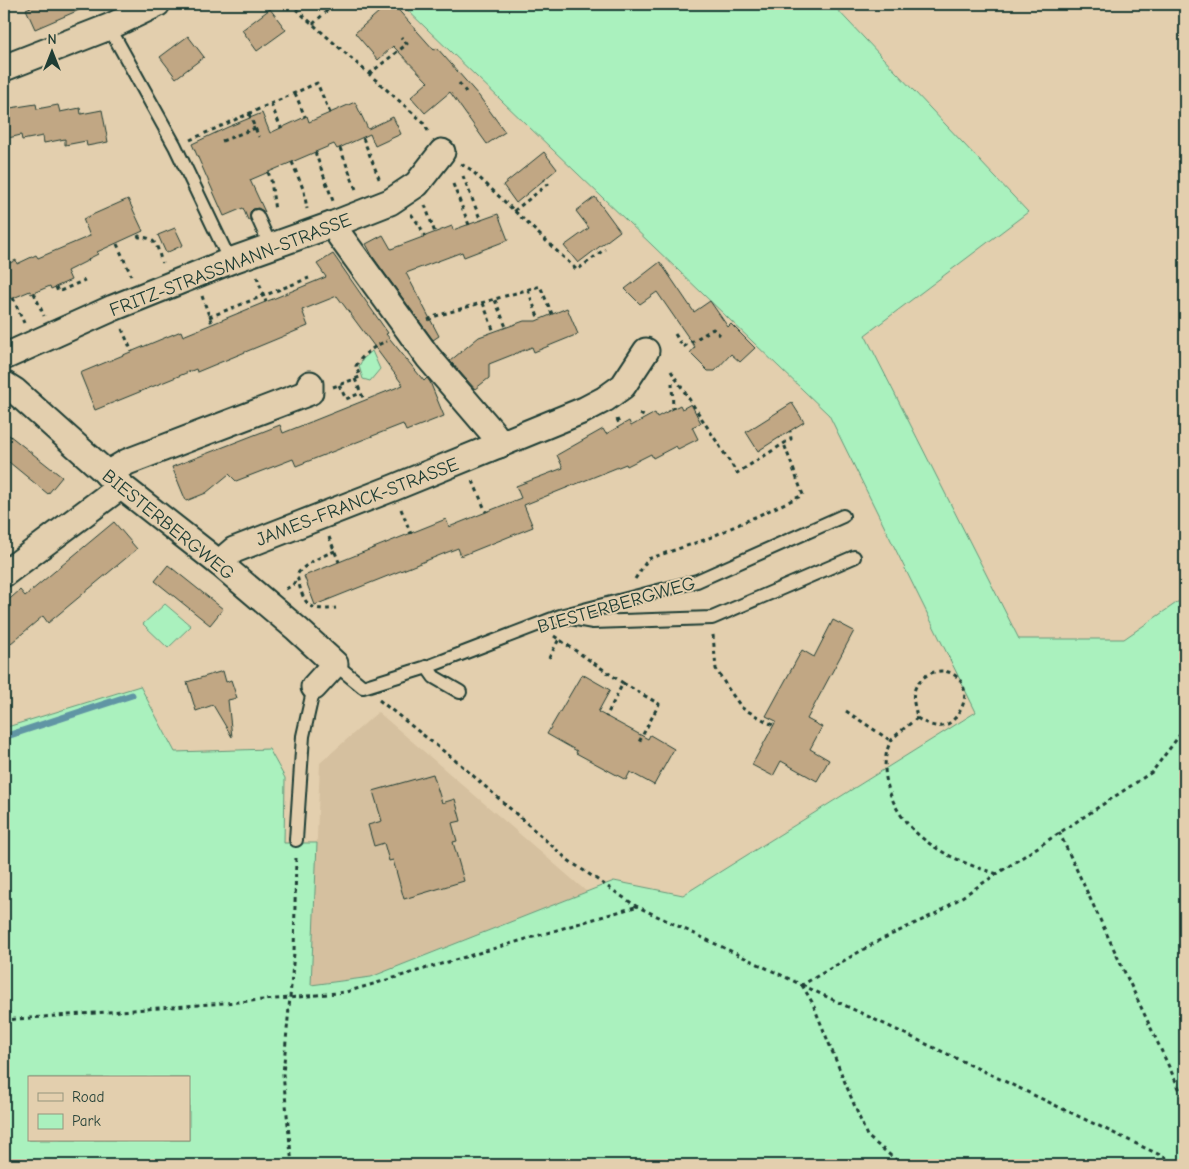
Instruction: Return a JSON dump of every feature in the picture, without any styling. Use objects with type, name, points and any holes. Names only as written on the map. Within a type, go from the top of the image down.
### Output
[{"type":"street","points":[[7,60],[109,27],[157,4]]},
{"type":"street","name":"FRITZ-STRASSMANN-STRASSE","points":[[4,357],[113,308],[230,261],[263,230],[335,217],[398,197],[417,184],[442,152]]},
{"type":"street","points":[[335,217],[340,236],[408,331],[494,434],[499,445]]},
{"type":"street","name":"JAMES-FRANCK-STRASSE","points":[[219,563],[234,550],[394,488],[584,410],[605,399],[623,386],[646,351]]},
{"type":"street","name":"BIESTERBERGWEG","points":[[4,384],[15,391],[114,480],[219,563],[298,629],[335,664]]},
{"type":"street","points":[[4,574],[114,480],[127,462],[310,388]]},
{"type":"street","points":[[314,687],[335,664]]},
{"type":"lane","points":[[109,27],[175,146],[230,261]]},
{"type":"lane","name":"BIESTERBERGWEG","points":[[335,664],[363,687],[427,667],[560,616],[697,581],[843,516]]},
{"type":"lane","points":[[560,616],[593,622],[712,618],[854,557]]},
{"type":"lane","points":[[427,667],[434,677],[460,692]]},
{"type":"lane","points":[[296,840],[303,736],[314,687]]},
{"type":"path","points":[[290,4],[422,121],[442,152]]},
{"type":"path","points":[[313,24],[334,4]]},
{"type":"path","points":[[369,74],[407,44],[401,37]]},
{"type":"path","points":[[175,146],[316,83],[330,112]]},
{"type":"path","points":[[459,83],[466,92]]},
{"type":"path","points":[[295,93],[304,117]]},
{"type":"path","points":[[271,104],[281,128]]},
{"type":"path","points":[[249,114],[259,137]]},
{"type":"path","points":[[222,141],[255,128]]},
{"type":"path","points":[[362,138],[382,188]]},
{"type":"path","points":[[340,148],[360,201]]},
{"type":"path","points":[[314,152],[328,183],[335,217]]},
{"type":"path","points":[[292,162],[304,191],[306,209],[309,214]]},
{"type":"path","points":[[470,168],[577,270],[604,249]]},
{"type":"path","points":[[263,230],[275,212],[271,180],[268,172]]},
{"type":"path","points":[[463,176],[480,220]]},
{"type":"path","points":[[514,211],[548,184],[544,180]]},
{"type":"path","points":[[453,184],[468,225]]},
{"type":"path","points":[[423,200],[435,233]]},
{"type":"path","points":[[409,210],[425,237]]},
{"type":"path","points":[[4,233],[10,245]]},
{"type":"path","points":[[138,234],[139,237],[152,239],[156,244],[164,266]]},
{"type":"path","points":[[117,244],[132,276]]},
{"type":"path","points":[[256,274],[266,302]]},
{"type":"path","points":[[209,317],[309,278]]},
{"type":"path","points":[[56,287],[58,292],[86,280]]},
{"type":"path","points":[[310,388],[329,389],[360,377],[356,366],[361,357],[377,345],[402,335],[436,316],[540,286],[552,314]]},
{"type":"path","points":[[528,290],[539,320]]},
{"type":"path","points":[[34,293],[46,322]]},
{"type":"path","points":[[201,293],[212,324]]},
{"type":"path","points":[[13,298],[28,330]]},
{"type":"path","points":[[495,300],[506,327]]},
{"type":"path","points":[[483,303],[494,332]]},
{"type":"path","points":[[675,334],[683,347],[713,329],[720,335]]},
{"type":"path","points":[[124,334],[132,352]]},
{"type":"path","points":[[671,371],[737,473],[791,439],[790,431]]},
{"type":"path","points":[[355,379],[364,400]]},
{"type":"path","points":[[672,383],[672,409]]},
{"type":"path","points":[[339,385],[346,399],[361,393]]},
{"type":"path","points":[[640,414],[646,417]]},
{"type":"path","points":[[629,598],[629,588],[648,559],[707,539],[803,495],[784,444]]},
{"type":"path","points":[[472,478],[486,512]]},
{"type":"path","points":[[401,507],[411,534]]},
{"type":"path","points":[[328,535],[339,562]]},
{"type":"path","points":[[334,552],[322,556],[299,571],[298,578],[304,597],[312,608],[321,610],[336,608]]},
{"type":"path","points":[[284,589],[293,585],[298,578]]},
{"type":"path","points":[[713,638],[716,669],[729,690],[742,708],[773,726]]},
{"type":"path","points":[[550,658],[559,639]]},
{"type":"path","points":[[568,645],[623,683],[659,704],[638,744]]},
{"type":"path","points":[[932,672],[946,672],[956,676],[961,683],[965,700],[959,714],[949,724],[939,727],[928,725],[917,718],[914,692],[923,676],[932,672]]},
{"type":"path","points":[[606,717],[623,683]]},
{"type":"path","points":[[363,687],[461,765],[568,860],[636,906],[1182,1165]]},
{"type":"path","points":[[846,712],[891,741]]},
{"type":"path","points":[[917,718],[891,741],[886,758],[885,773],[889,795],[907,825],[940,851],[973,867],[998,874]]},
{"type":"path","points":[[802,984],[878,941],[939,912],[1152,772],[1185,728]]},
{"type":"path","points":[[1059,832],[1185,1101]]},
{"type":"path","points":[[292,1165],[283,1074],[294,953],[296,840]]},
{"type":"path","points":[[4,1020],[346,992],[636,906]]},
{"type":"path","points":[[802,984],[812,1002],[867,1136],[902,1165]]},
{"type":"shaded area","points":[[378,712],[587,892],[371,977],[311,985],[320,763]]},
{"type":"green space","points":[[401,4],[832,4],[1028,212],[865,335],[1019,639],[1124,639],[1185,597],[1185,1165],[4,1165],[4,728],[140,686],[175,752],[269,749],[285,778],[284,843],[317,843],[311,985],[371,977],[614,881],[683,895],[976,712],[829,415]]},
{"type":"green space","points":[[372,351],[380,369],[370,381],[363,379],[359,366],[363,359]]},
{"type":"green space","points":[[165,604],[191,626],[168,648],[143,624]]},
{"type":"building","points":[[38,4],[93,4],[35,29],[26,9]]},
{"type":"building","points":[[388,4],[393,4],[434,50],[437,48],[479,96],[505,132],[487,144],[450,92],[425,113],[411,97],[428,82],[393,46],[378,60],[355,33]]},
{"type":"building","points":[[270,9],[286,30],[257,51],[242,30]]},
{"type":"building","points":[[188,36],[204,57],[176,78],[160,57]]},
{"type":"building","points":[[355,102],[368,129],[393,117],[401,134],[375,146],[370,134],[337,149],[334,144],[250,180],[265,212],[258,208],[253,209],[250,212],[250,220],[248,220],[243,208],[224,216],[192,144],[262,113],[270,133],[307,116],[309,122]]},
{"type":"building","points":[[36,104],[37,109],[58,105],[60,112],[80,108],[81,114],[102,110],[108,142],[87,146],[86,141],[65,145],[65,139],[44,143],[43,136],[22,140],[21,135],[4,139],[4,109]]},
{"type":"building","points":[[544,152],[557,169],[516,203],[503,185]]},
{"type":"building","points":[[595,197],[620,231],[578,263],[564,246],[589,228],[576,211]]},
{"type":"building","points":[[128,199],[143,231],[97,252],[98,254],[89,260],[67,271],[71,280],[51,289],[50,286],[31,294],[30,291],[11,299],[9,296],[4,298],[4,266],[16,260],[17,264],[36,255],[38,258],[90,236],[83,219]]},
{"type":"building","points":[[498,214],[508,240],[464,257],[462,252],[406,273],[439,336],[433,340],[373,257],[366,244],[383,235],[391,249],[452,226],[453,230]]},
{"type":"building","points":[[175,228],[183,245],[166,253],[158,235]]},
{"type":"building","points":[[333,254],[388,333],[386,334],[424,381],[427,378],[430,382],[444,416],[406,431],[403,424],[296,466],[293,459],[236,481],[229,474],[206,493],[186,501],[172,467],[280,425],[283,433],[403,385],[337,296],[302,310],[308,326],[197,372],[196,369],[95,410],[80,373],[181,331],[183,336],[326,277],[317,264]]},
{"type":"building","points":[[660,262],[694,312],[710,301],[728,327],[731,324],[755,348],[740,362],[731,354],[715,371],[708,371],[690,353],[695,347],[657,292],[640,304],[625,289]]},
{"type":"building","points":[[567,308],[578,334],[534,352],[532,347],[489,364],[489,378],[475,389],[450,361],[479,337],[524,321],[536,321]]},
{"type":"building","points":[[792,403],[804,422],[758,451],[746,432]]},
{"type":"building","points":[[691,404],[701,423],[692,427],[698,439],[678,449],[676,446],[653,458],[651,454],[627,466],[626,464],[524,505],[533,527],[461,556],[458,548],[315,605],[304,576],[446,519],[449,527],[521,498],[516,486],[563,468],[557,455],[603,429],[606,434],[629,421],[631,426],[655,413],[657,417],[680,405],[682,409]]},
{"type":"building","points":[[4,431],[62,477],[48,494],[4,458]]},
{"type":"building","points":[[114,522],[137,549],[48,623],[43,616],[4,649],[4,604],[20,590],[25,596]]},
{"type":"building","points":[[168,565],[223,609],[210,625],[155,581]]},
{"type":"building","points":[[833,620],[854,631],[807,719],[822,727],[810,749],[829,760],[817,781],[781,761],[773,776],[752,765],[776,721],[766,716],[802,650],[814,657]]},
{"type":"building","points":[[223,671],[226,682],[231,680],[237,698],[228,700],[232,737],[213,705],[196,711],[187,682]]},
{"type":"building","points":[[582,674],[610,690],[598,712],[648,739],[650,735],[674,749],[654,785],[630,772],[626,780],[576,753],[577,751],[547,734]]},
{"type":"building","points":[[433,774],[442,803],[455,799],[461,821],[452,823],[457,841],[453,842],[464,881],[404,899],[393,860],[389,861],[384,843],[374,846],[368,825],[382,821],[373,791]]},
{"type":"waterway","points":[[4,737],[132,695]]}]
